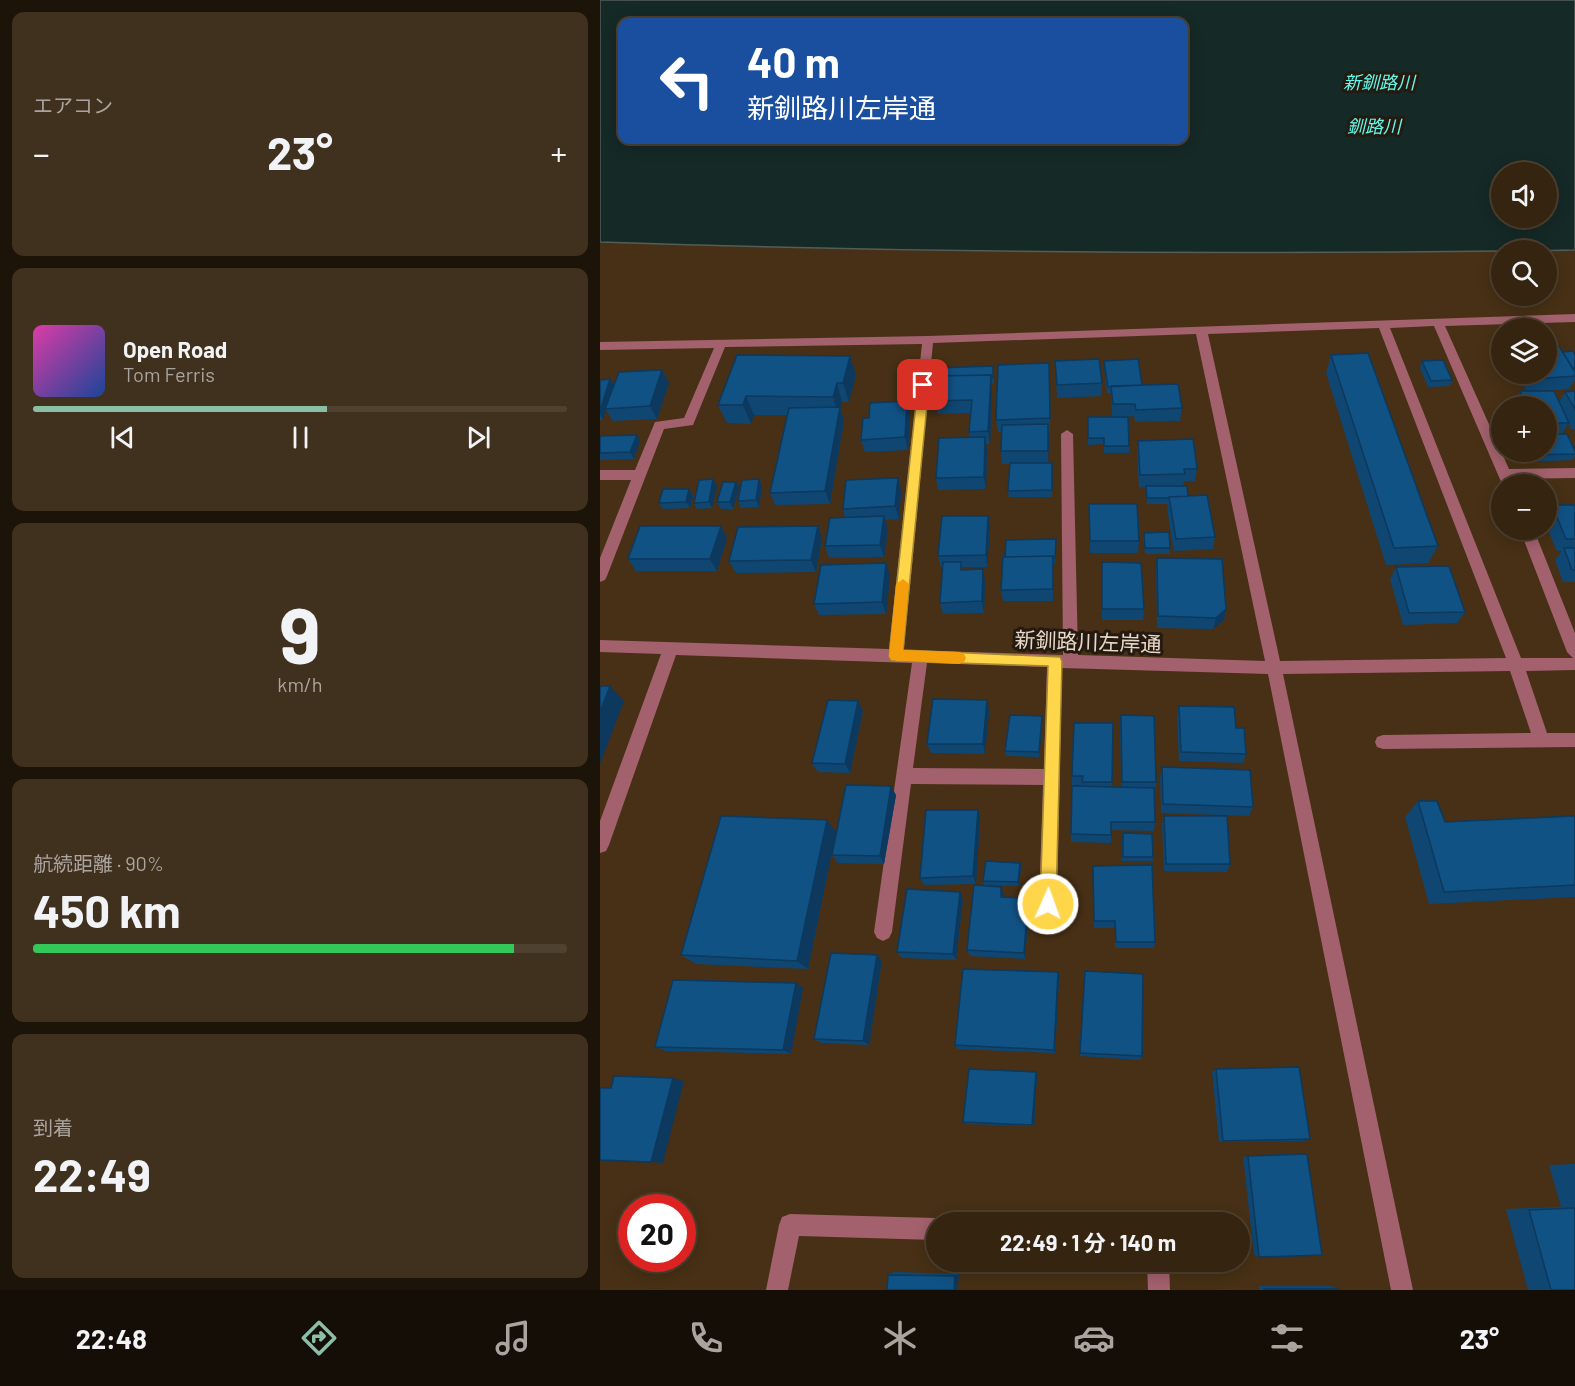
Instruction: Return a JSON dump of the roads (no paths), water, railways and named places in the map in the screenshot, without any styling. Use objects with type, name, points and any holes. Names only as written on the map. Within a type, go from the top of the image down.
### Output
[{"type":"street","points":[[600,346],[928,340],[1575,318]]},
{"type":"street","points":[[1438,322],[1505,474]]},
{"type":"street","points":[[1383,324],[1516,665],[1541,740]]},
{"type":"street","points":[[1201,330],[1274,668],[1402,1290]]},
{"type":"street","points":[[896,656],[928,340]]},
{"type":"street","points":[[600,576],[659,425],[689,422],[721,344]]},
{"type":"street","points":[[1048,904],[1052,777],[1063,661],[1067,434]]},
{"type":"street","points":[[1557,475],[1575,473]]},
{"type":"street","points":[[600,475],[640,475]]},
{"type":"street","points":[[1531,540],[1575,652]]},
{"type":"street","name":"新釧路川左岸通","points":[[600,646],[1274,668],[1575,664]]},
{"type":"street","points":[[600,845],[671,648]]},
{"type":"street","points":[[884,932],[920,656]]},
{"type":"street","points":[[1383,742],[1575,740]]},
{"type":"street","points":[[904,776],[1052,777]]},
{"type":"street","points":[[777,1290],[790,1225],[926,1229]]},
{"type":"street","points":[[1158,1272],[1159,1290]]},
{"type":"water","name":"釧路川","points":[[600,0],[1575,0],[1575,250],[1557,250],[1557,240],[1491,240],[1491,251],[1088,252],[844,249],[600,242]]},
{"type":"water label","name":"新釧路川","points":[[1379,82]]}]
